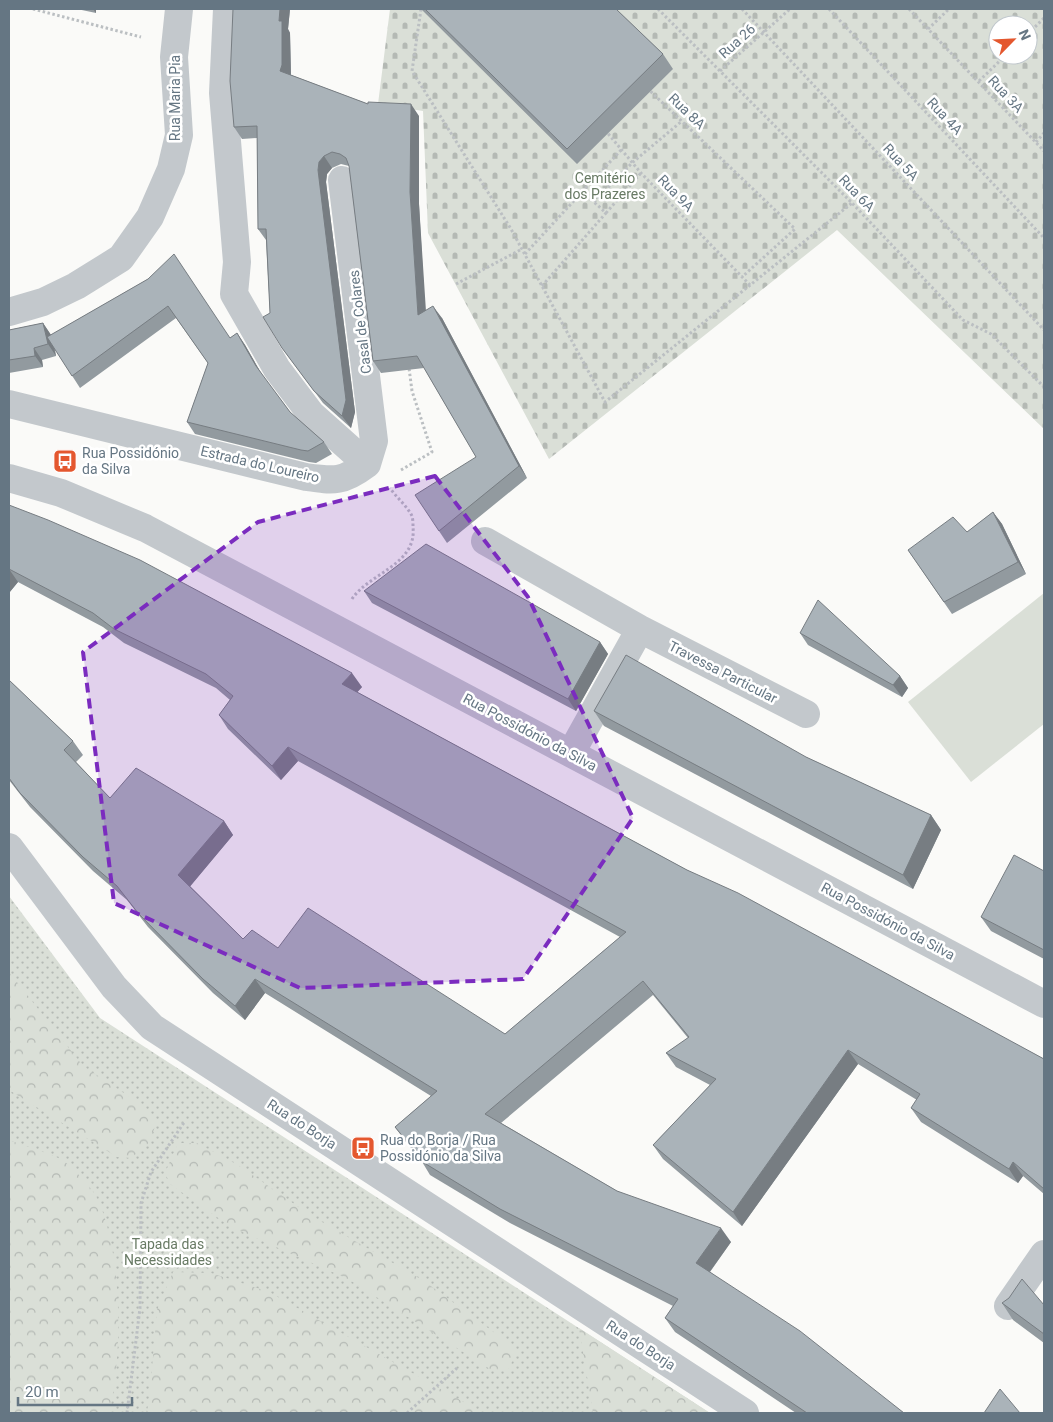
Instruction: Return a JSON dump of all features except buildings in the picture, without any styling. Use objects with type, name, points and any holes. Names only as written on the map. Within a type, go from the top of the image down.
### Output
[{"type":"street","name":"Rua Maria Pia","points":[[9,312],[43,302],[76,286],[121,258],[150,217],[171,169],[179,135],[175,46],[179,9]]},
{"type":"street","points":[[228,9],[223,93],[237,262],[234,294],[277,369],[311,414],[375,472]]},
{"type":"street","name":"Casal de Colares","points":[[342,180],[374,441],[375,472]]},
{"type":"street","name":"Estrada do Loureiro","points":[[9,404],[314,478],[328,480],[375,472]]},
{"type":"street","name":"Rua Possidónio da Silva","points":[[9,478],[61,493],[144,528],[1044,1004]]},
{"type":"street","name":"Travessa Particular","points":[[484,541],[640,629],[806,714]]},
{"type":"street","points":[[571,753],[640,629]]},
{"type":"street","name":"Rua do Borja","points":[[9,847],[114,988],[152,1027],[744,1413]]},
{"type":"street","points":[[1008,1306],[1044,1254]]},
{"type":"path","points":[[33,9],[175,46]]},
{"type":"path","points":[[421,9],[412,71],[512,229],[605,402],[852,203]]},
{"type":"path","name":"Rua 6A","points":[[658,9],[852,203],[963,320],[991,334],[1044,387]]},
{"type":"path","name":"Rua 5A","points":[[742,9],[1044,330]]},
{"type":"path","name":"Rua 26","points":[[720,71],[790,9]]},
{"type":"path","name":"Rua 4A","points":[[828,9],[1044,238]]},
{"type":"path","name":"Rua 3A","points":[[909,9],[1044,151]]},
{"type":"path","points":[[928,29],[949,9]]},
{"type":"path","points":[[979,82],[996,65]]},
{"type":"path","name":"Rua 8A","points":[[640,81],[795,229],[742,277]]},
{"type":"path","points":[[594,202],[633,162],[682,121]]},
{"type":"path","name":"Rua 9A","points":[[602,126],[641,173],[750,285]]},
{"type":"path","points":[[1036,142],[1044,133]]},
{"type":"path","points":[[525,254],[622,149]]},
{"type":"path","points":[[542,286],[641,173]]},
{"type":"path","points":[[582,192],[606,213]]},
{"type":"path","points":[[456,284],[522,249]]},
{"type":"path","points":[[360,588],[392,568],[402,558],[414,534],[412,517],[375,472],[432,452],[412,391],[408,364]]},
{"type":"path","points":[[127,1413],[140,1308],[141,1203],[151,1172],[185,1121]]},
{"type":"path","points":[[407,1413],[457,1368]]},
{"type":"highlighted area","points":[[435,476],[528,597],[633,818],[523,979],[300,988],[114,903],[83,652],[258,522]]},
{"type":"green space","name":"Cemitério dos Prazeres","points":[[390,9],[1044,9],[1044,429],[837,230],[549,459],[428,233],[423,111],[378,104]]},
{"type":"green space","points":[[1044,593],[1044,724],[971,782],[908,702]]},
{"type":"green space","name":"Tapada das Necessidades","points":[[9,896],[100,1018],[710,1413],[9,1413]]},
{"type":"green space","points":[[9,972],[83,1066],[145,1107],[157,1122],[148,1144],[131,1158],[117,1157],[9,1090]]},
{"type":"green space","points":[[9,1140],[47,1153],[65,1162],[94,1192],[105,1218],[116,1273],[118,1303],[117,1363],[109,1413],[11,1413],[9,1407]]},
{"type":"green space","points":[[178,1143],[197,1143],[238,1165],[310,1215],[424,1281],[503,1339],[516,1353],[508,1370],[493,1371],[348,1279],[231,1227],[170,1184],[165,1173]]},
{"type":"green space","points":[[173,1272],[211,1273],[269,1292],[483,1413],[146,1413],[149,1403],[157,1310]]},
{"type":"green space","points":[[579,1328],[710,1413],[593,1413]]},
{"type":"place","name":"Rua Possidónio da Silva","points":[[65,461]]},
{"type":"place","name":"Rua do Borja / Rua Possidónio da Silva","points":[[363,1148]]}]
